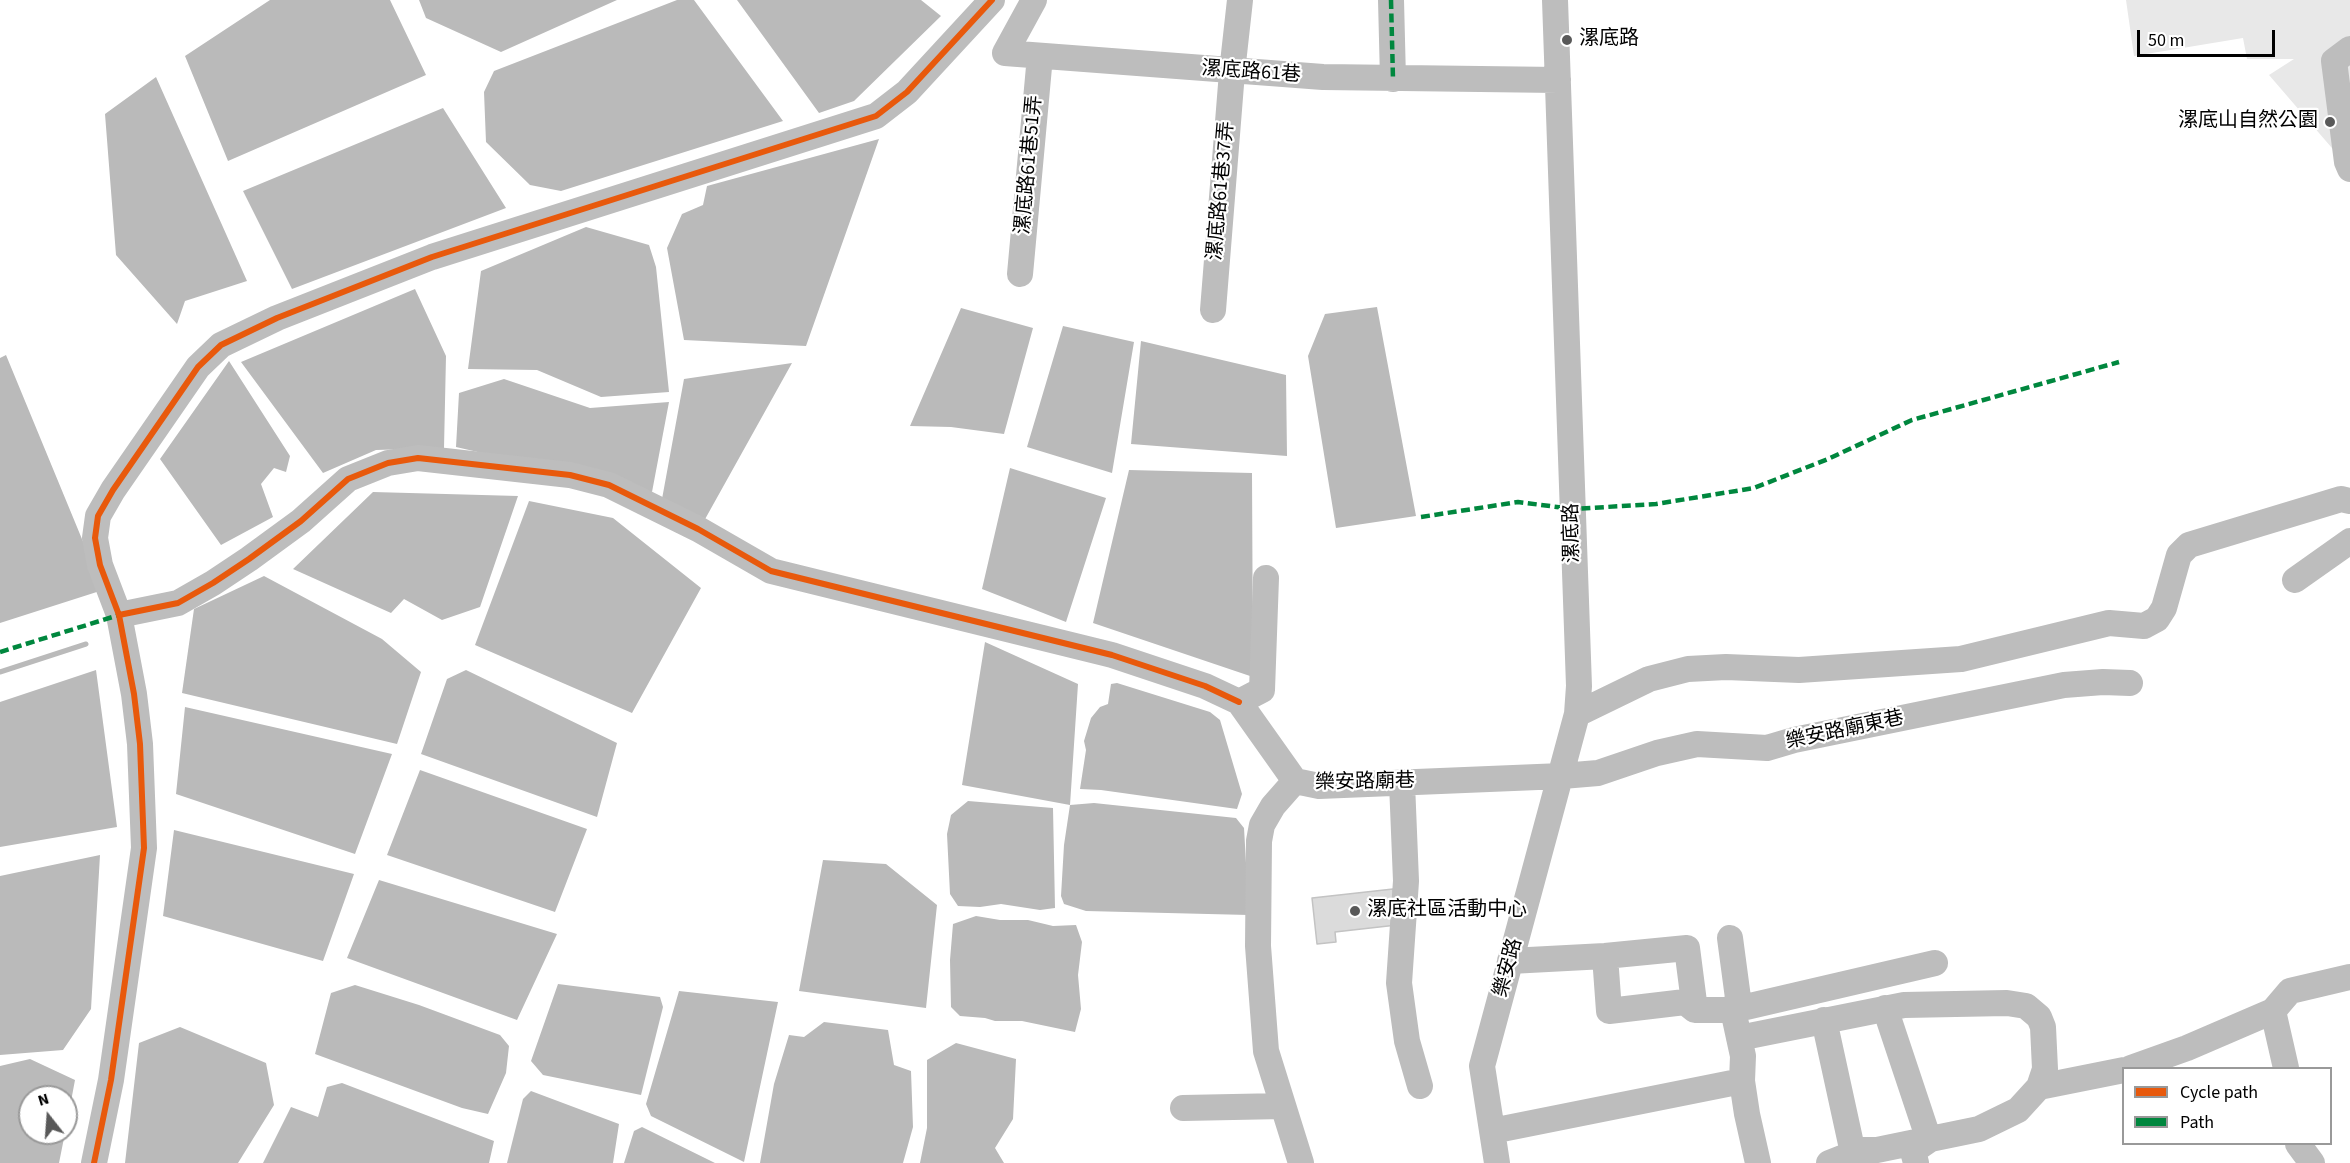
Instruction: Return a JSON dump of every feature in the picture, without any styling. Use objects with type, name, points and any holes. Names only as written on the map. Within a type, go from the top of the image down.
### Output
[{"type":"street","points":[[94,1163],[111,1080],[144,848],[140,744],[134,694],[118,615],[100,565],[95,538],[98,516],[113,490],[198,367],[221,345],[277,318],[432,257],[876,116],[907,92],[992,0]]},
{"type":"street","name":"漯底路61巷","points":[[1034,0],[1005,53],[1232,72],[1323,77],[1558,80]]},
{"type":"street","name":"漯底路61巷37弄","points":[[1213,310],[1240,0]]},
{"type":"street","points":[[1391,0],[1394,79]]},
{"type":"street","name":"漯底路","points":[[1555,0],[1579,687],[1577,714],[1562,776]]},
{"type":"street","points":[[2350,49],[2334,61],[2347,162],[2350,169]]},
{"type":"street","name":"漯底路61巷51弄","points":[[1020,274],[1040,56]]},
{"type":"street","points":[[118,615],[178,603],[213,583],[301,521],[348,479],[387,462],[418,458],[570,475],[609,484],[698,529],[771,571],[1112,655],[1204,686],[1239,702],[1263,690],[1266,578]]},
{"type":"street","points":[[1577,714],[1649,679],[1688,669],[1726,667],[1799,670],[1961,659],[2109,623],[2144,626],[2157,619],[2164,608],[2179,555],[2189,545],[2342,500],[2350,501]]},
{"type":"street","points":[[2295,580],[2350,541]]},
{"type":"street","name":"樂安路廟東巷","points":[[1562,776],[1598,773],[1657,753],[1697,744],[1767,748],[1805,738],[2064,685],[2130,682]]},
{"type":"street","name":"樂安路廟巷","points":[[1239,702],[1294,781],[1319,786],[1562,776]]},
{"type":"street","name":"樂安路","points":[[1497,1163],[1482,1066],[1562,776]]},
{"type":"street","points":[[1294,781],[1273,806],[1262,825],[1259,841],[1258,946],[1266,1051],[1301,1163]]},
{"type":"street","points":[[1402,783],[1406,880],[1399,983],[1407,1041],[1420,1086]]},
{"type":"street","points":[[1730,938],[1738,998],[1733,1010],[1743,1056],[1742,1081],[1758,1163]]},
{"type":"street","points":[[1510,961],[1605,956],[1687,948],[1695,1010]]},
{"type":"street","points":[[1605,956],[1609,1011],[1684,1002],[1695,1010],[1733,1010],[1935,963]]},
{"type":"street","points":[[2134,1067],[2187,1048],[2273,1011],[2290,991],[2350,977]]},
{"type":"street","points":[[1739,1038],[1885,1008],[1927,1004],[2007,1003],[2026,1006],[2039,1017],[2043,1027],[2045,1068],[2039,1087],[2018,1110],[1980,1130],[1853,1153],[1829,1163]]},
{"type":"street","points":[[1885,1008],[1929,1140]]},
{"type":"street","points":[[2273,1011],[2286,1067]]},
{"type":"street","points":[[1824,1020],[1853,1153]]},
{"type":"street","points":[[2039,1087],[2122,1070]]},
{"type":"street","points":[[1492,1131],[1742,1081]]},
{"type":"street","points":[[1183,1108],[1283,1106]]},
{"type":"street","points":[[1916,1163],[1913,1151],[1929,1140]]},
{"type":"street","points":[[2299,1145],[2312,1163]]},
{"type":"shaded area","points":[[270,0],[390,0],[426,75],[228,161],[185,56]]},
{"type":"shaded area","points":[[419,0],[617,0],[501,52],[426,18]]},
{"type":"shaded area","points":[[677,0],[694,0],[783,121],[561,191],[530,185],[486,142],[484,92],[494,71]]},
{"type":"shaded area","points":[[737,0],[921,0],[941,16],[854,101],[819,113]]},
{"type":"shaded area","points":[[2126,0],[2350,0],[2350,169],[2269,75],[2294,59],[2247,59],[2243,38],[2134,56]]},
{"type":"shaded area","points":[[156,77],[247,281],[185,301],[177,324],[116,255],[105,114]]},
{"type":"shaded area","points":[[443,108],[506,208],[292,289],[243,191]]},
{"type":"shaded area","points":[[879,139],[806,346],[684,340],[667,248],[682,214],[703,205],[707,186]]},
{"type":"shaded area","points":[[586,227],[649,245],[656,267],[669,392],[601,397],[537,370],[468,369],[481,271]]},
{"type":"shaded area","points":[[415,289],[446,356],[444,448],[376,450],[323,473],[241,362]]},
{"type":"shaded area","points":[[1377,307],[1416,516],[1336,528],[1308,356],[1325,314]]},
{"type":"shaded area","points":[[961,308],[1033,328],[1004,434],[951,427],[910,426]]},
{"type":"shaded area","points":[[1063,326],[1134,342],[1112,473],[1027,447]]},
{"type":"shaded area","points":[[1141,341],[1286,375],[1287,456],[1131,444]]},
{"type":"shaded area","points":[[6,355],[103,590],[0,623],[0,358]]},
{"type":"shaded area","points":[[229,361],[290,456],[286,472],[274,468],[261,484],[273,517],[221,545],[160,459]]},
{"type":"shaded area","points":[[792,363],[704,521],[662,499],[684,379]]},
{"type":"shaded area","points":[[504,379],[590,408],[669,402],[652,492],[456,447],[459,393]]},
{"type":"shaded area","points":[[1010,468],[1106,498],[1066,622],[982,589]]},
{"type":"shaded area","points":[[1129,470],[1252,473],[1253,677],[1093,623]]},
{"type":"shaded area","points":[[373,492],[518,496],[480,607],[442,620],[404,599],[391,613],[293,569]]},
{"type":"shaded area","points":[[529,501],[613,518],[701,588],[632,713],[475,645]]},
{"type":"shaded area","points":[[264,576],[382,639],[421,672],[397,744],[182,693],[194,609]]},
{"type":"shaded area","points":[[985,642],[1078,684],[1070,805],[962,785]]},
{"type":"shaded area","points":[[96,670],[117,827],[0,847],[0,702]]},
{"type":"shaded area","points":[[466,670],[617,743],[597,817],[421,754],[447,679]]},
{"type":"shaded area","points":[[1117,683],[1210,712],[1220,720],[1242,794],[1237,809],[1080,789],[1086,750],[1084,741],[1091,718],[1100,707],[1108,704],[1111,684]]},
{"type":"shaded area","points":[[185,707],[392,754],[355,854],[176,794]]},
{"type":"shaded area","points":[[420,770],[587,829],[555,912],[387,855]]},
{"type":"shaded area","points":[[968,801],[1053,808],[1055,908],[1040,910],[1001,904],[980,907],[958,906],[950,894],[947,834],[951,815]]},
{"type":"shaded area","points":[[1094,803],[1236,818],[1244,828],[1249,915],[1086,911],[1064,904],[1061,896],[1064,845],[1070,805]]},
{"type":"shaded area","points":[[174,830],[354,874],[323,961],[163,916]]},
{"type":"shaded area","points":[[100,855],[91,1009],[63,1050],[0,1055],[0,876]]},
{"type":"shaded area","points":[[823,860],[886,864],[937,905],[926,1008],[799,991]]},
{"type":"shaded area","points":[[379,880],[557,934],[517,1020],[347,958]]},
{"type":"shaded area","points":[[976,916],[1000,920],[1028,920],[1053,926],[1076,925],[1082,942],[1078,975],[1081,1009],[1075,1032],[1022,1021],[995,1021],[960,1016],[951,1007],[950,960],[953,924]]},
{"type":"shaded area","points":[[558,984],[660,997],[663,1007],[641,1095],[543,1075],[531,1061]]},
{"type":"shaded area","points":[[355,985],[419,1005],[500,1035],[509,1046],[506,1073],[488,1114],[462,1108],[315,1054],[331,993]]},
{"type":"shaded area","points":[[679,991],[778,1002],[744,1162],[651,1116],[646,1104]]},
{"type":"shaded area","points":[[824,1022],[888,1030],[894,1065],[911,1071],[913,1127],[903,1163],[760,1163],[774,1084],[789,1035],[804,1037]]},
{"type":"shaded area","points":[[180,1027],[266,1063],[274,1105],[238,1163],[125,1163],[139,1043]]},
{"type":"shaded area","points":[[956,1043],[1016,1059],[1013,1119],[995,1148],[1004,1163],[920,1163],[927,1128],[927,1060]]},
{"type":"shaded area","points":[[30,1059],[75,1080],[74,1085],[18,1085],[18,1145],[63,1145],[59,1163],[0,1163],[0,1066]]},
{"type":"shaded area","points":[[342,1083],[494,1141],[489,1163],[263,1163],[291,1107],[318,1117],[327,1087]]},
{"type":"shaded area","points":[[531,1091],[619,1124],[613,1163],[507,1163],[523,1099]]},
{"type":"shaded area","points":[[642,1127],[715,1163],[624,1163],[634,1131]]},
{"type":"building","name":"漯底社區活動中心","points":[[1393,889],[1397,925],[1335,932],[1336,942],[1317,944],[1312,898]]},
{"type":"waterway","points":[[0,672],[86,644]]},
{"type":"marked path","points":[[1391,0],[1393,79]]},
{"type":"marked path","points":[[1421,517],[1518,502],[1573,509],[1656,504],[1754,488],[1828,459],[1912,420],[2119,362]]},
{"type":"marked path","points":[[0,652],[119,615]]},
{"type":"cycle path","points":[[94,1163],[111,1080],[144,848],[140,744],[134,694],[119,615],[100,565],[95,538],[98,516],[113,490],[198,367],[221,345],[277,318],[432,257],[876,116],[907,92],[992,0]]},
{"type":"cycle path","points":[[119,615],[178,603],[249,559],[301,521],[348,479],[388,463],[418,458],[570,475],[609,485],[698,529],[771,571],[1112,655],[1205,686],[1239,702]]},
{"type":"place","name":"漯底路","points":[[1567,40]]},
{"type":"place","name":"漯底山自然公園","points":[[2330,122]]},
{"type":"place","name":"漯底社區活動中心","points":[[1355,911]]}]
